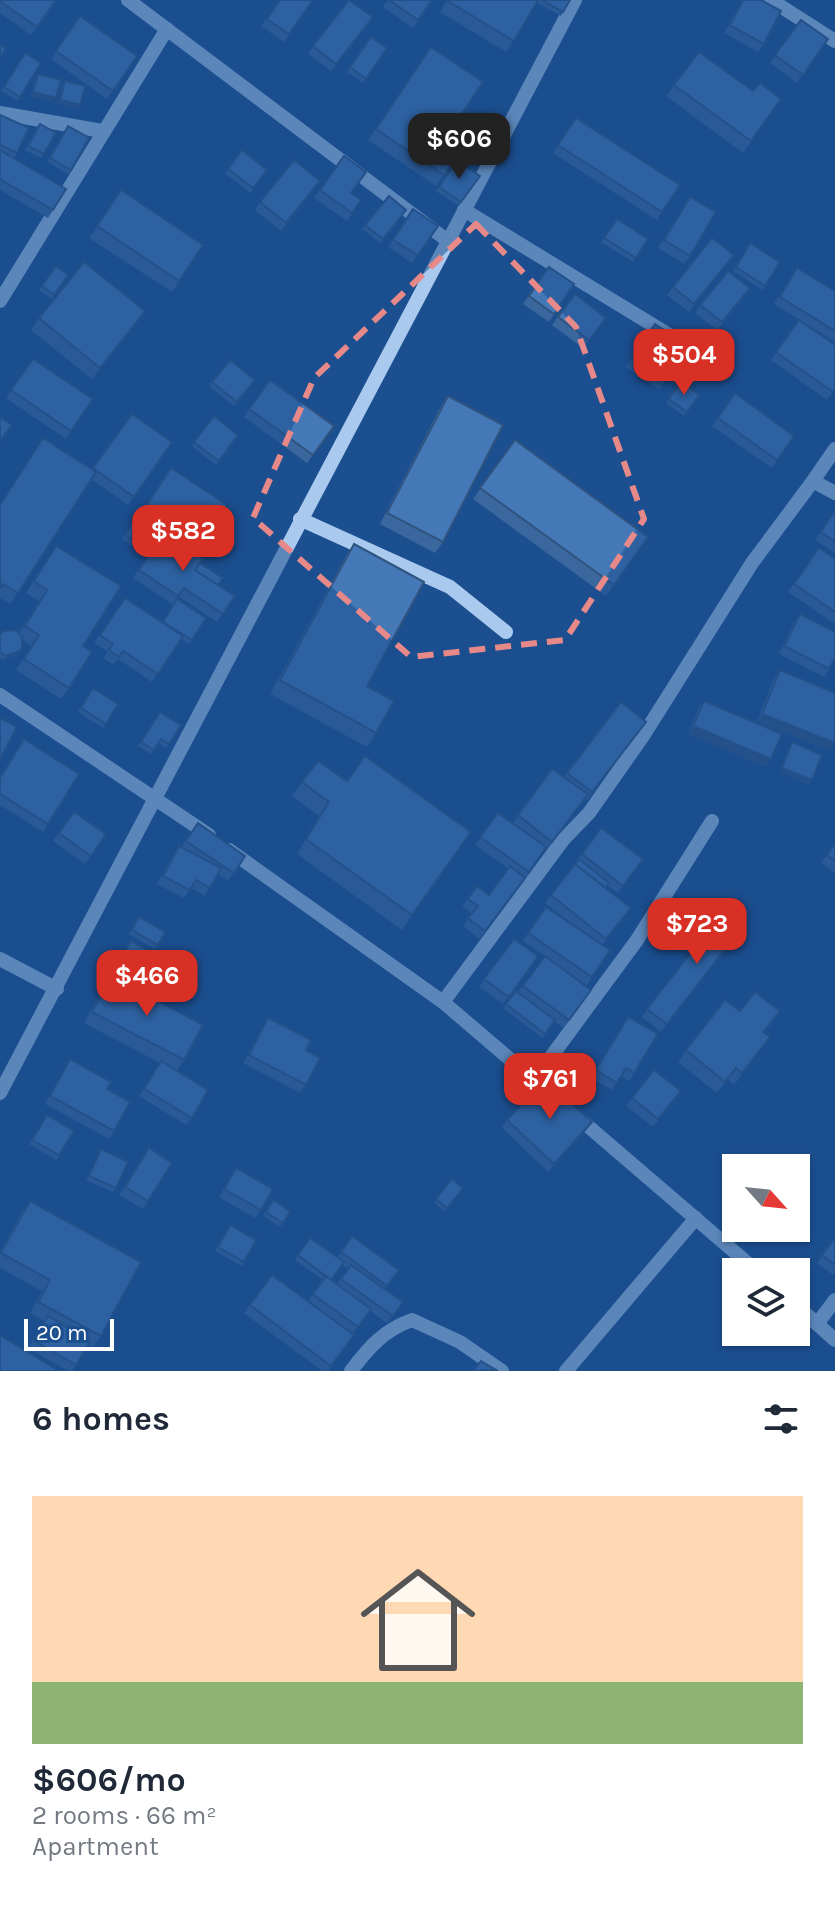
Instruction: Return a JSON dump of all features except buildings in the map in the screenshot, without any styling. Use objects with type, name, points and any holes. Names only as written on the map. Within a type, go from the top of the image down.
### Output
[{"type":"street","points":[[128,0],[448,241]]},
{"type":"street","points":[[0,1093],[575,0]]},
{"type":"street","points":[[771,0],[835,41]]},
{"type":"street","points":[[0,301],[167,29]]},
{"type":"street","points":[[0,113],[102,131]]},
{"type":"street","points":[[464,210],[702,355]]},
{"type":"street","points":[[443,1002],[563,840],[589,813],[643,736],[752,563],[835,449]]},
{"type":"street","points":[[813,481],[835,493]]},
{"type":"street","points":[[300,519],[450,587],[506,632]]},
{"type":"street","points":[[0,695],[154,796],[443,1002],[742,1258]]},
{"type":"street","points":[[534,1080],[637,940],[712,821]]},
{"type":"street","points":[[0,959],[57,989]]},
{"type":"street","points":[[566,1371],[696,1218]]},
{"type":"street","points":[[817,1324],[835,1300]]},
{"type":"street","points":[[810,1318],[835,1340]]},
{"type":"street","points":[[351,1371],[372,1344],[392,1327],[412,1320],[460,1342],[502,1371]]},
{"type":"highlighted area","points":[[476,224],[576,327],[644,519],[565,640],[411,657],[253,518],[314,378]]}]
